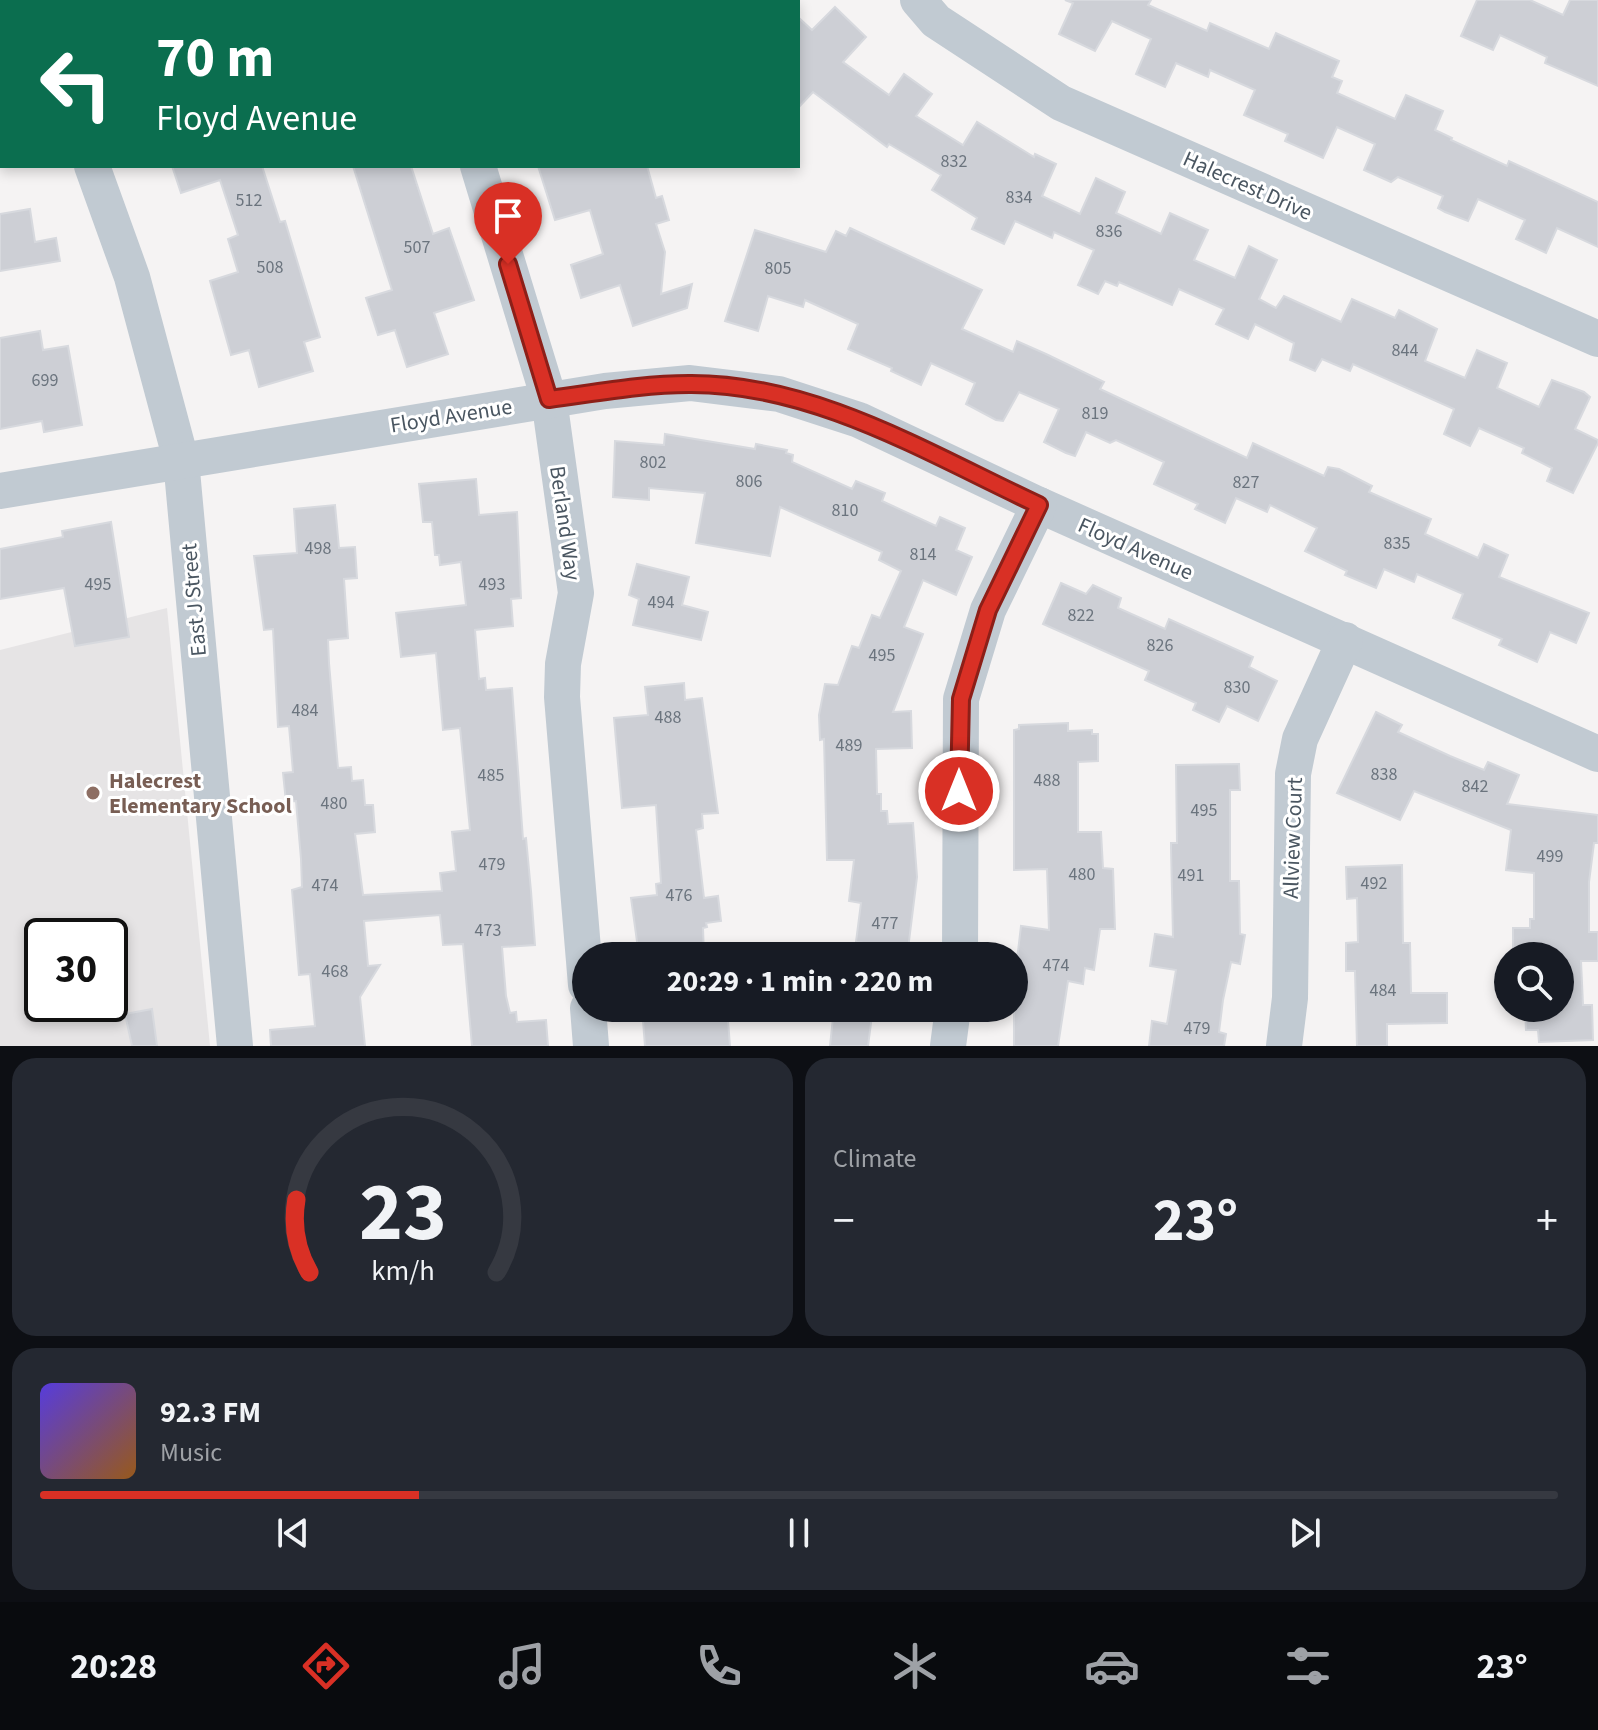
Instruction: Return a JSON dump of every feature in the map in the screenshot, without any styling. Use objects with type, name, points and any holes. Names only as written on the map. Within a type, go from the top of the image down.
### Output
[{"type":"street","name":"Halecrest Drive","points":[[918,0],[936,21],[1061,103],[1598,339]]},
{"type":"street","name":"East J Street","points":[[93,168],[132,277],[181,460],[235,1046]]},
{"type":"street","name":"Berland Way","points":[[479,168],[549,399],[576,593],[563,664],[562,697],[582,942]]},
{"type":"street","name":"Floyd Avenue","points":[[0,491],[549,399],[690,383],[779,394],[859,420],[1039,505],[1598,754]]},
{"type":"street","points":[[960,942],[961,699],[988,610],[1039,505]]},
{"type":"street","name":"Allview Court","points":[[1284,1046],[1290,998],[1293,774],[1300,739],[1345,640]]},
{"type":"street","points":[[589,1022],[591,1046]]},
{"type":"street","points":[[948,1046],[951,1022]]},
{"type":"shaded area","name":"Halecrest Elementary School","points":[[167,608],[210,1046],[0,1046],[0,650]]},
{"type":"building","points":[[1065,0],[1151,0],[1148,5],[1207,31],[1210,23],[1269,49],[1276,33],[1339,61],[1332,77],[1342,81],[1337,93],[1395,119],[1406,95],[1443,111],[1435,130],[1451,140],[1507,166],[1509,161],[1598,202],[1598,247],[1557,228],[1546,253],[1516,239],[1525,220],[1478,199],[1468,221],[1445,212],[1438,208],[1443,196],[1398,177],[1391,182],[1364,170],[1375,144],[1337,127],[1323,158],[1285,141],[1288,134],[1244,115],[1255,90],[1210,70],[1208,77],[1176,63],[1165,87],[1136,74],[1151,39],[1112,21],[1095,51],[1059,34],[1073,3]]},
{"type":"building","points":[[1477,0],[1530,0],[1563,15],[1570,0],[1598,0],[1598,86],[1545,63],[1547,57],[1500,35],[1493,50],[1461,36]]},
{"type":"building","points":[[835,7],[866,37],[843,62],[889,95],[904,74],[932,94],[916,116],[963,145],[977,122],[1034,157],[1035,154],[1056,164],[1042,196],[1080,214],[1096,178],[1125,192],[1116,213],[1161,234],[1170,213],[1208,230],[1194,260],[1235,278],[1249,246],[1277,260],[1259,299],[1276,308],[1284,296],[1341,322],[1352,299],[1395,318],[1399,310],[1437,329],[1425,361],[1465,378],[1477,350],[1507,363],[1497,388],[1539,407],[1552,380],[1584,392],[1590,397],[1575,429],[1598,440],[1598,443],[1573,493],[1547,481],[1552,468],[1522,453],[1524,448],[1479,428],[1470,446],[1444,434],[1454,409],[1353,364],[1350,371],[1322,359],[1315,371],[1290,360],[1294,343],[1255,324],[1248,339],[1216,324],[1224,309],[1179,289],[1172,305],[1119,282],[1117,286],[1105,281],[1098,294],[1078,285],[1094,250],[1054,232],[1052,238],[1015,221],[1004,244],[972,229],[977,218],[932,190],[941,175],[889,144],[887,147],[813,92],[800,106],[800,19],[812,30]]},
{"type":"building","points":[[173,168],[263,168],[280,222],[285,221],[320,337],[304,342],[313,371],[259,387],[249,350],[231,355],[210,281],[238,272],[228,239],[238,235],[220,180],[181,193]]},
{"type":"building","points":[[354,168],[412,168],[433,234],[449,228],[474,300],[434,313],[448,354],[407,367],[395,330],[378,335],[366,298],[392,290]]},
{"type":"building","points":[[539,168],[648,168],[656,198],[662,196],[669,220],[656,224],[665,252],[661,294],[692,284],[687,308],[633,326],[620,285],[581,298],[571,265],[603,254],[590,210],[555,220]]},
{"type":"building","points":[[30,209],[35,242],[56,238],[60,261],[0,271],[0,214]]},
{"type":"building","points":[[850,228],[982,290],[962,329],[1013,352],[1017,341],[1046,354],[1104,382],[1100,389],[1247,458],[1253,443],[1324,476],[1328,467],[1339,469],[1372,486],[1369,492],[1431,519],[1425,534],[1478,558],[1484,544],[1508,555],[1499,577],[1589,613],[1576,643],[1550,632],[1537,662],[1499,645],[1502,639],[1453,618],[1463,594],[1417,574],[1414,582],[1384,569],[1376,588],[1345,575],[1347,571],[1305,551],[1317,528],[1270,505],[1267,512],[1236,498],[1225,523],[1195,509],[1198,504],[1154,484],[1164,462],[1116,440],[1110,443],[1086,432],[1075,456],[1066,453],[1044,442],[1059,409],[1019,392],[1003,421],[996,420],[966,404],[975,383],[931,363],[921,385],[891,371],[892,368],[848,349],[858,324],[805,300],[803,307],[768,296],[758,331],[725,321],[755,230],[826,252],[836,231],[846,236]]},
{"type":"building","points":[[40,331],[43,350],[68,346],[82,425],[44,432],[42,421],[0,429],[0,338]]},
{"type":"building","points":[[665,434],[755,449],[756,444],[787,450],[786,453],[793,455],[792,462],[852,489],[856,481],[885,493],[882,501],[936,526],[940,517],[965,528],[956,550],[972,557],[956,595],[923,580],[904,627],[923,634],[893,712],[911,711],[912,748],[876,749],[877,794],[881,794],[881,811],[887,811],[888,824],[913,823],[917,877],[909,942],[856,942],[861,903],[849,901],[854,860],[827,860],[824,739],[820,740],[819,715],[825,684],[838,685],[852,646],[859,648],[872,615],[880,618],[901,571],[879,560],[882,552],[780,507],[770,556],[696,543],[705,493],[649,488],[649,500],[613,497],[615,441],[664,445]]},
{"type":"building","points":[[476,479],[479,515],[517,512],[521,598],[511,599],[513,626],[475,630],[479,679],[485,678],[486,690],[512,688],[523,839],[526,838],[531,891],[535,945],[502,947],[506,996],[510,1013],[516,1012],[517,1022],[546,1020],[548,1046],[472,1046],[463,944],[443,945],[440,915],[364,921],[368,966],[380,965],[360,997],[365,1046],[271,1046],[270,1030],[315,1026],[310,974],[299,975],[292,890],[302,887],[301,859],[296,801],[286,802],[283,773],[293,772],[289,726],[278,727],[273,629],[264,630],[254,556],[297,553],[294,509],[335,505],[339,548],[355,547],[357,578],[344,579],[348,638],[328,640],[329,663],[338,768],[351,767],[352,781],[363,780],[365,805],[373,805],[375,832],[355,834],[363,895],[442,891],[440,873],[456,871],[452,832],[470,830],[460,728],[443,730],[436,653],[401,657],[396,613],[466,605],[461,562],[440,565],[439,555],[435,555],[432,522],[423,522],[419,484]]},
{"type":"building","points":[[111,522],[129,637],[75,646],[64,588],[0,599],[0,549],[63,537],[62,531]]},
{"type":"building","points":[[637,564],[689,577],[682,605],[708,612],[701,640],[633,625],[639,599],[629,595]]},
{"type":"building","points":[[1061,583],[1086,594],[1093,585],[1121,598],[1118,608],[1165,629],[1169,619],[1253,657],[1249,667],[1277,681],[1258,721],[1227,706],[1219,722],[1193,710],[1196,703],[1145,680],[1149,671],[1043,624]]},
{"type":"building","points":[[684,683],[685,700],[702,698],[718,813],[702,814],[703,828],[696,830],[704,898],[718,896],[721,921],[706,923],[704,942],[637,942],[631,898],[657,895],[656,884],[661,883],[656,805],[622,808],[614,718],[648,715],[645,687]]},
{"type":"building","points":[[1376,712],[1402,725],[1398,732],[1450,756],[1484,770],[1488,762],[1519,775],[1507,804],[1598,815],[1598,843],[1594,843],[1589,882],[1589,932],[1598,932],[1598,961],[1581,961],[1583,1005],[1592,1005],[1593,1040],[1539,1042],[1538,1030],[1526,1030],[1526,1022],[1574,1022],[1574,942],[1513,942],[1513,928],[1530,928],[1530,919],[1534,919],[1534,873],[1506,870],[1511,830],[1414,791],[1400,820],[1337,793]]},
{"type":"building","points":[[1068,723],[1068,731],[1092,730],[1092,734],[1098,734],[1098,761],[1078,762],[1078,832],[1101,832],[1103,868],[1113,869],[1115,929],[1100,929],[1094,970],[1085,968],[1083,984],[1068,981],[1058,1046],[1014,1046],[1014,1022],[1028,1022],[1028,942],[1019,942],[1021,926],[1049,930],[1047,869],[1014,870],[1014,730],[1019,729],[1019,725]]},
{"type":"building","points":[[1239,764],[1240,790],[1230,790],[1230,881],[1239,881],[1240,934],[1245,935],[1240,964],[1231,962],[1223,1000],[1219,1032],[1226,1034],[1224,1046],[1149,1046],[1152,1021],[1167,1024],[1176,970],[1150,966],[1155,934],[1173,937],[1171,843],[1177,843],[1176,765]]},
{"type":"building","points":[[1402,865],[1403,943],[1410,943],[1411,993],[1447,993],[1447,1023],[1387,1024],[1387,1046],[1357,1046],[1355,971],[1346,971],[1346,943],[1358,942],[1357,898],[1347,899],[1346,867]]},
{"type":"building","points":[[152,1009],[157,1046],[132,1046],[128,1013]]},
{"type":"building","points":[[643,1022],[728,1022],[730,1046],[645,1046]]},
{"type":"building","points":[[833,1022],[871,1022],[868,1046],[830,1046]]},
{"type":"place","name":"Halecrest Elementary School","points":[[93,793]]},
{"type":"route","points":[[508,264],[549,399],[690,383],[779,394],[859,420],[1039,505],[988,610],[961,699],[959,791]]}]
